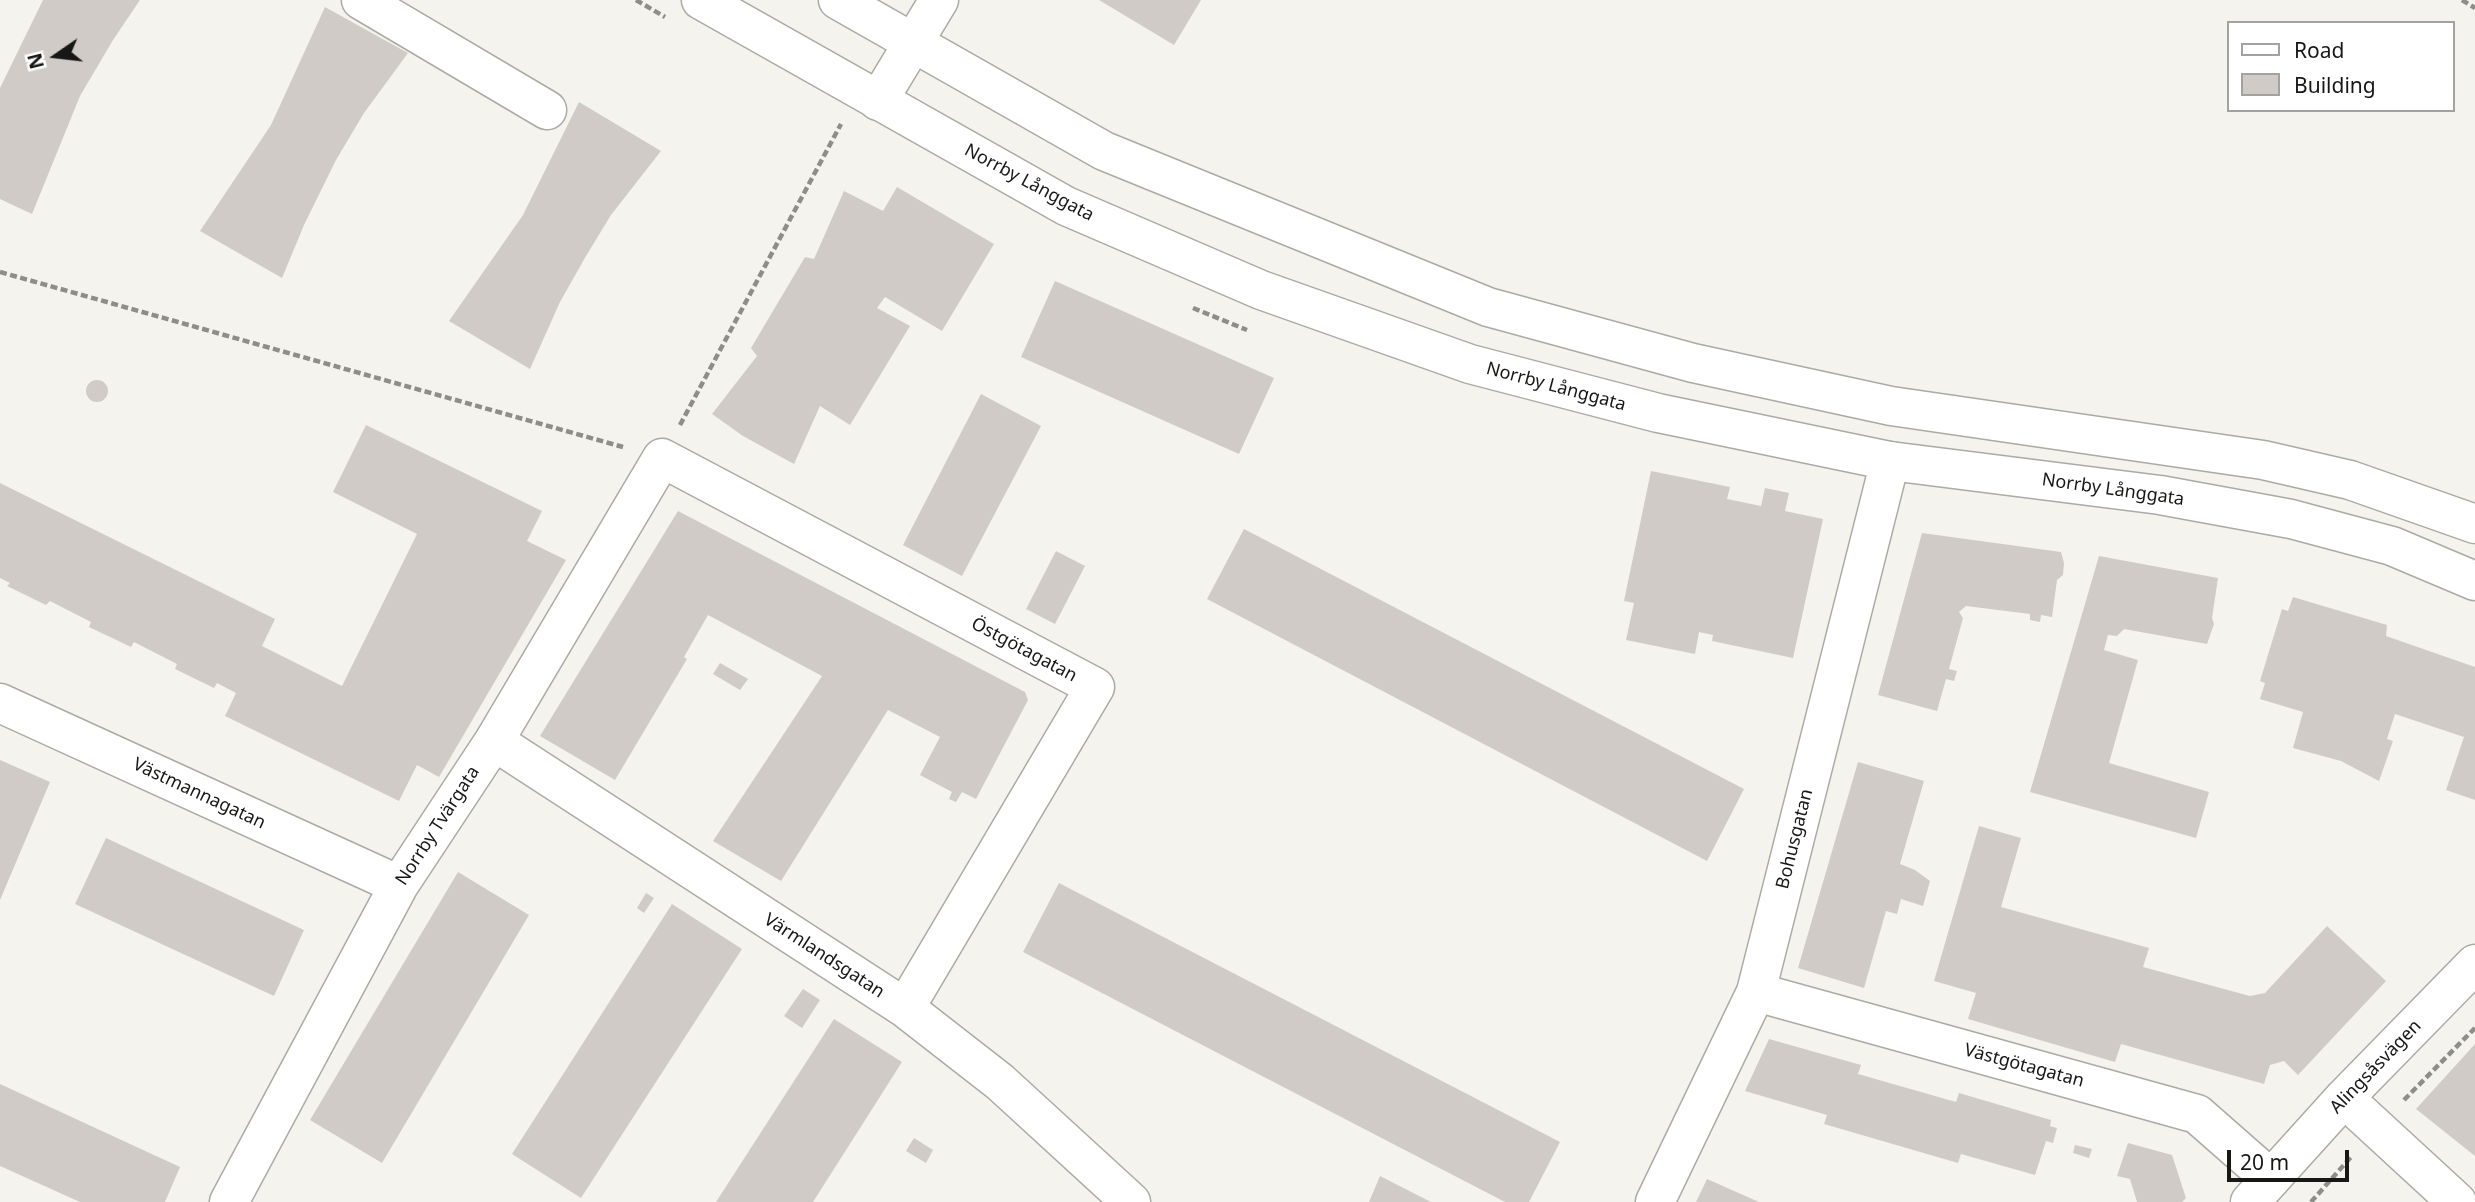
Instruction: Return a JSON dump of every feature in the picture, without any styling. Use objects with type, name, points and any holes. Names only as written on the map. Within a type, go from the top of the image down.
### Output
[{"type":"street","points":[[361,0],[547,110]]},
{"type":"street","name":"Norrby Långgata","points":[[701,0],[1066,206],[1274,295],[1470,364],[1658,413],[1890,461],[2160,495],[2291,519],[2392,546],[2475,581]]},
{"type":"street","points":[[838,0],[1104,151],[1488,307],[1693,363],[1891,406],[2263,460],[2350,481],[2475,524]]},
{"type":"street","points":[[878,101],[939,0]]},
{"type":"street","name":"Norrby Tvärgata","points":[[229,1202],[399,885],[494,741],[662,458]]},
{"type":"street","name":"Östgötagatan","points":[[662,458],[1095,687],[905,1008]]},
{"type":"street","name":"Bohusgatan","points":[[1655,1202],[1756,992],[1890,461]]},
{"type":"street","name":"Västmannagatan","points":[[0,703],[399,885]]},
{"type":"street","name":"Värmlandsgatan","points":[[494,741],[905,1008],[1000,1082],[1131,1202]]},
{"type":"street","name":"Alingsåsvägen","points":[[2260,1190],[2344,1098],[2475,964]]},
{"type":"street","name":"Västgötagatan","points":[[1756,992],[2197,1114],[2260,1190]]},
{"type":"street","points":[[2344,1098],[2457,1202]]},
{"type":"path","points":[[2462,0],[2475,8]]},
{"type":"path","points":[[0,272],[662,458],[844,120]]},
{"type":"building","points":[[43,0],[140,0],[80,96],[32,214],[0,199],[0,88]]},
{"type":"building","points":[[1099,0],[1201,0],[1174,45]]},
{"type":"building","points":[[325,7],[408,53],[364,113],[336,160],[282,278],[200,231],[271,125]]},
{"type":"building","points":[[579,102],[661,151],[611,215],[586,256],[560,302],[530,369],[449,321],[523,215]]},
{"type":"building","points":[[897,187],[994,244],[942,331],[885,297],[877,308],[910,326],[850,425],[820,406],[794,464],[743,436],[712,414],[757,356],[751,348],[805,257],[814,259],[844,191],[883,211]]},
{"type":"building","points":[[1055,281],[1274,378],[1239,454],[1021,357]]},
{"type":"building","points":[[97,380],[105,383],[108,391],[105,399],[97,402],[89,399],[86,391],[89,383]]},
{"type":"building","points":[[981,394],[1041,426],[962,576],[903,545]]},
{"type":"building","points":[[366,425],[542,511],[527,541],[566,560],[439,777],[417,765],[399,801],[225,716],[236,693],[217,683],[214,688],[175,669],[177,664],[134,642],[131,647],[89,627],[91,622],[50,601],[46,605],[7,586],[10,583],[0,578],[0,483],[275,619],[262,646],[342,686],[417,534],[333,492]]},
{"type":"building","points":[[1651,471],[1730,487],[1727,499],[1761,506],[1765,488],[1789,493],[1785,511],[1823,519],[1793,658],[1712,641],[1713,635],[1699,632],[1695,654],[1626,640],[1634,603],[1624,601]]},
{"type":"building","points":[[678,511],[1025,692],[1028,700],[976,799],[962,792],[956,802],[949,799],[952,792],[920,775],[940,737],[888,710],[781,881],[713,841],[822,676],[708,615],[684,657],[687,659],[615,780],[540,736]]},
{"type":"building","points":[[1244,529],[1744,789],[1707,861],[1207,599]]},
{"type":"building","points":[[1922,533],[2061,552],[2064,563],[2063,575],[2057,580],[2052,617],[2041,615],[2040,622],[2030,620],[2030,614],[1966,606],[1959,612],[1963,618],[1949,669],[1957,671],[1954,681],[1946,679],[1937,711],[1878,695]]},
{"type":"building","points":[[1056,551],[1085,566],[1055,624],[1026,609]]},
{"type":"building","points":[[2099,556],[2218,578],[2212,618],[2214,624],[2207,644],[2124,629],[2117,636],[2108,635],[2104,650],[2138,660],[2109,763],[2209,792],[2196,838],[2030,792]]},
{"type":"building","points":[[2293,597],[2387,625],[2386,636],[2475,667],[2475,800],[2446,790],[2464,737],[2395,714],[2387,739],[2393,741],[2379,781],[2341,761],[2293,748],[2303,712],[2260,699],[2265,683],[2260,681],[2282,609],[2288,611]]},
{"type":"building","points":[[720,663],[748,679],[740,690],[713,674]]},
{"type":"building","points":[[0,760],[50,782],[0,900]]},
{"type":"building","points":[[1858,762],[1924,781],[1900,864],[1915,870],[1930,881],[1923,906],[1901,899],[1897,914],[1886,911],[1864,988],[1798,968]]},
{"type":"building","points":[[1979,826],[2021,838],[2001,907],[2149,948],[2143,967],[2250,996],[2265,993],[2327,926],[2386,981],[2298,1075],[2284,1061],[2270,1065],[2264,1084],[2121,1044],[2115,1062],[1968,1019],[1976,993],[1934,981]]},
{"type":"building","points":[[106,838],[304,930],[274,996],[75,904]]},
{"type":"building","points":[[458,872],[529,915],[382,1163],[310,1120]]},
{"type":"building","points":[[1059,883],[1560,1142],[1529,1202],[1505,1202],[1023,952]]},
{"type":"building","points":[[646,893],[654,898],[644,913],[637,908]]},
{"type":"building","points":[[672,904],[742,949],[581,1198],[512,1154]]},
{"type":"building","points":[[803,989],[820,1000],[802,1028],[784,1016]]},
{"type":"building","points":[[834,1019],[902,1062],[813,1202],[716,1202]]},
{"type":"building","points":[[1769,1039],[1861,1065],[1858,1074],[1956,1102],[1959,1093],[2051,1120],[2050,1126],[2057,1128],[2053,1143],[2046,1141],[2035,1175],[1961,1154],[1958,1163],[1824,1124],[1827,1115],[1745,1091]]},
{"type":"building","points":[[2475,1044],[2475,1156],[2416,1109]]},
{"type":"building","points":[[0,1084],[180,1167],[165,1202],[80,1202],[0,1166]]},
{"type":"building","points":[[914,1138],[933,1150],[926,1163],[906,1151]]},
{"type":"building","points":[[2128,1143],[2172,1155],[2186,1198],[2182,1202],[2137,1202],[2130,1179],[2117,1176]]},
{"type":"building","points":[[2075,1145],[2092,1149],[2089,1158],[2073,1153]]},
{"type":"building","points":[[1380,1176],[1431,1202],[1369,1202]]},
{"type":"building","points":[[1707,1179],[1759,1202],[1696,1202]]}]
